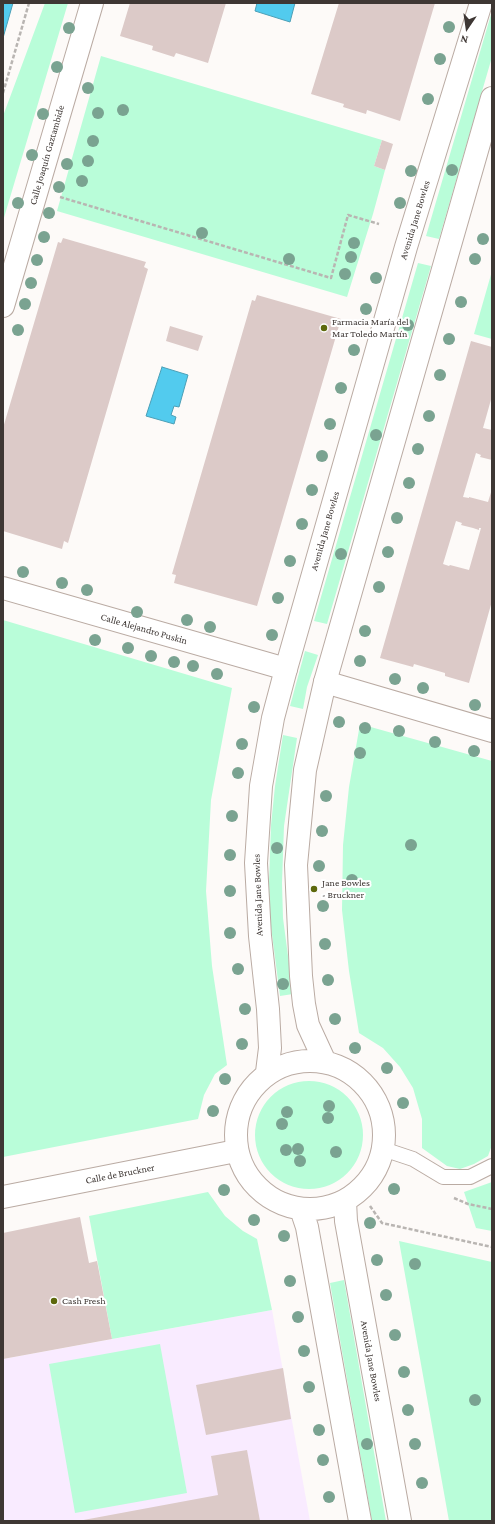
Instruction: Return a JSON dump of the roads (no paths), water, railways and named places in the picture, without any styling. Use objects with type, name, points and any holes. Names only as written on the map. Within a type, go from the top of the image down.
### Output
[{"type":"main road","name":"Calle Joaquín Gaztambide","points":[[3,306],[92,3]]},
{"type":"main road","name":"Avenida Jane Bowles","points":[[267,1072],[270,1048],[268,1009],[260,936],[256,863],[261,786],[274,718],[286,669],[406,247],[481,3]]},
{"type":"main road","points":[[325,1062],[308,1025],[300,976],[296,865],[305,770],[325,682],[492,98]]},
{"type":"main road","name":"Calle Alejandro Puskin","points":[[3,588],[286,669]]},
{"type":"main road","points":[[325,682],[492,731]]},
{"type":"main road","points":[[305,1060],[325,1062],[359,1078],[380,1108],[385,1132],[383,1149],[378,1168],[352,1196],[323,1208],[301,1209],[278,1200],[258,1186],[246,1171],[236,1151],[235,1126],[241,1105],[254,1085],[267,1072],[290,1063],[305,1060]]},
{"type":"main road","name":"Calle de Bruckner","points":[[3,1196],[236,1151]]},
{"type":"main road","name":"Avenida Jane Bowles","points":[[352,1196],[346,1221],[400,1521]]},
{"type":"main road","points":[[301,1209],[308,1234],[360,1521]]},
{"type":"lane","points":[[383,1149],[413,1159],[443,1177],[470,1177],[492,1166]]},
{"type":"water","points":[[3,3],[13,3],[3,38]]},
{"type":"water","points":[[257,3],[295,3],[290,22],[255,11]]},
{"type":"water","points":[[162,367],[188,375],[179,407],[174,406],[171,415],[176,417],[174,424],[146,416]]},
{"type":"place","name":"Farmacia María del Mar Toledo Martín","points":[[324,328]]},
{"type":"place","name":"Jane Bowles - Bruckner","points":[[314,889]]},
{"type":"place","name":"Cash Fresh","points":[[54,1301]]}]
